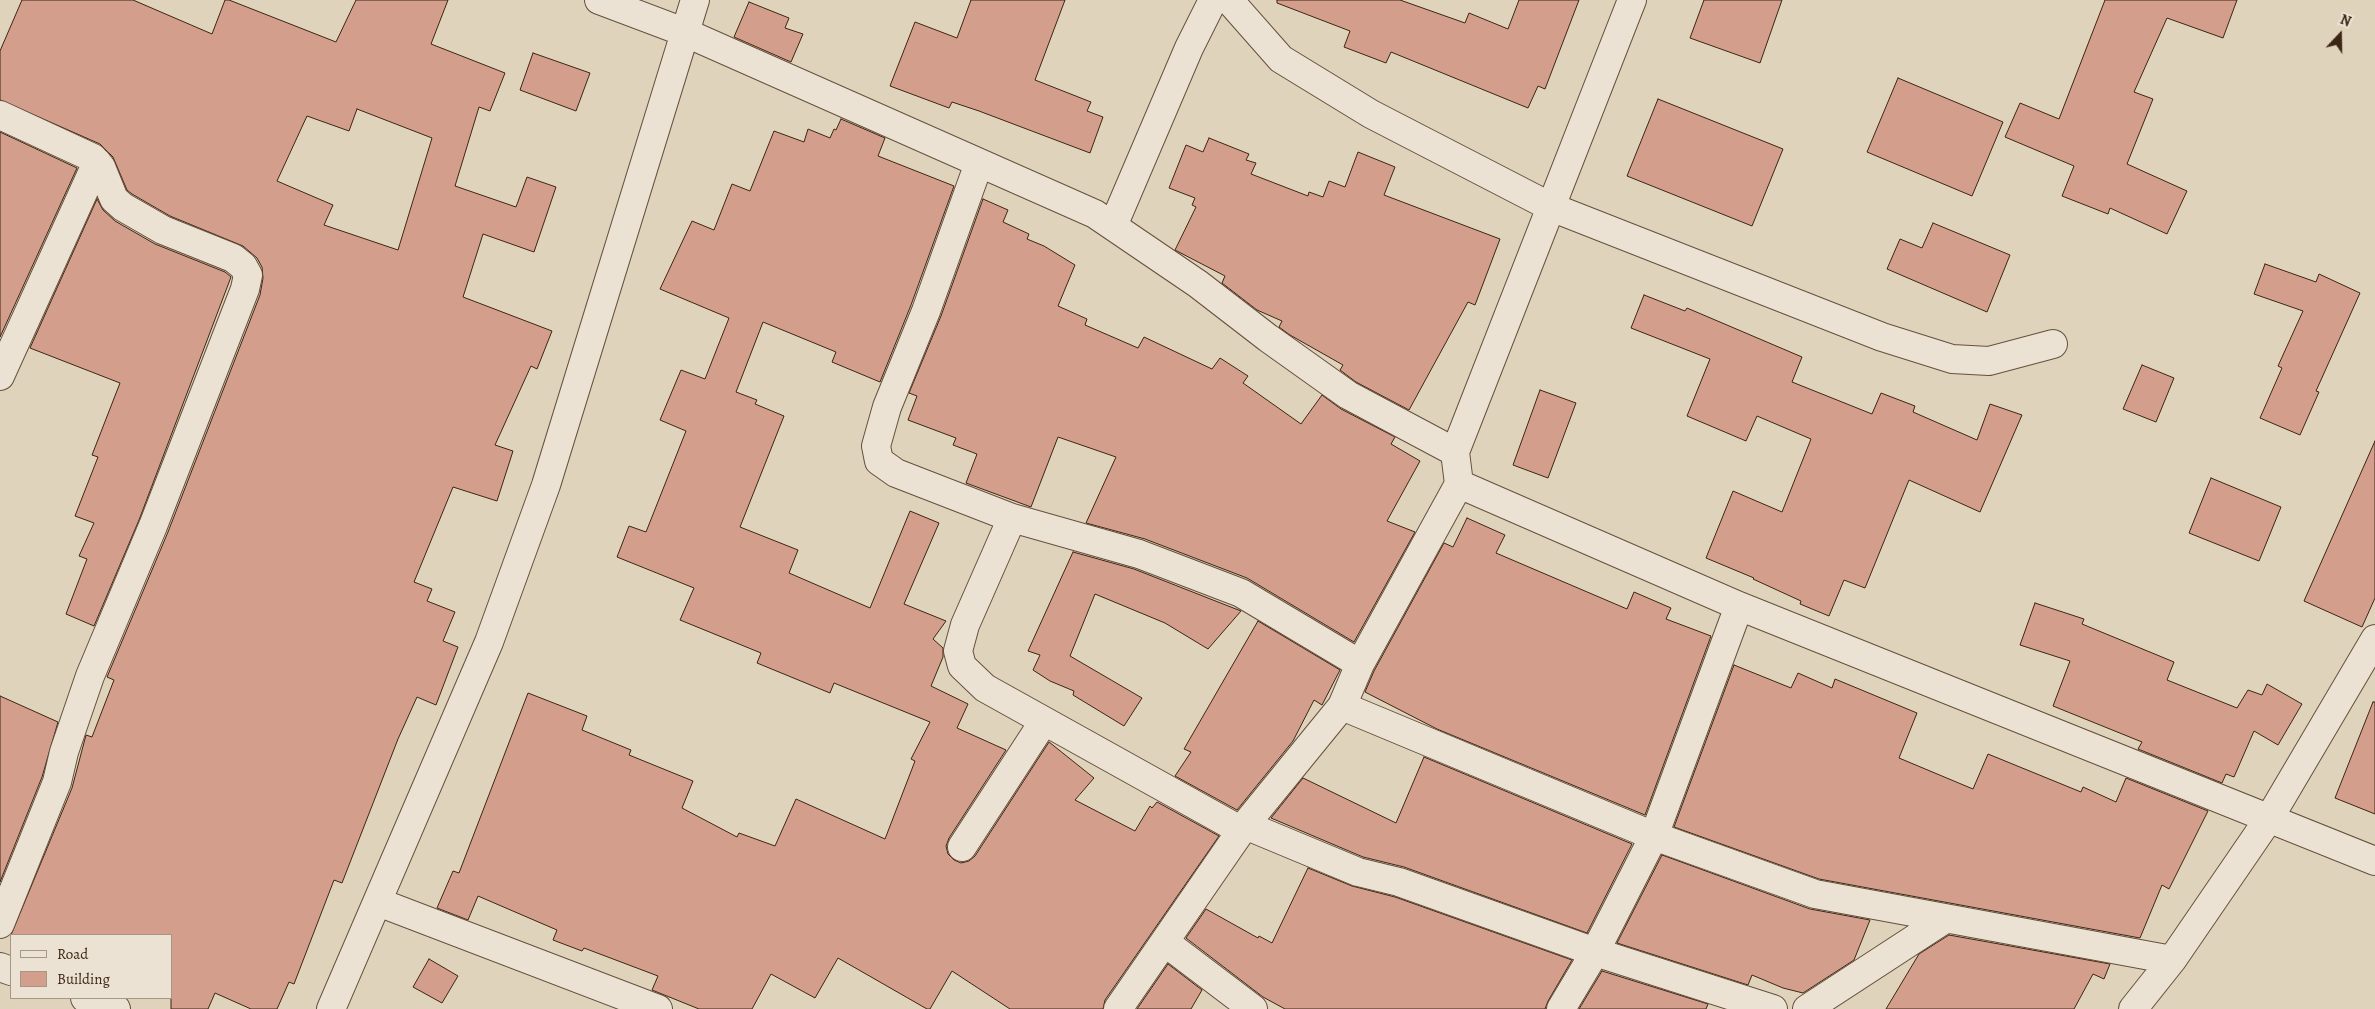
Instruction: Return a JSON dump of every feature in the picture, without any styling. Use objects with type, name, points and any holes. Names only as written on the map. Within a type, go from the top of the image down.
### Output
[{"type":"street","points":[[599,0],[684,32],[1095,214],[1198,284],[1268,338],[1348,395],[1455,452]]},
{"type":"street","points":[[331,1009],[489,642],[546,485],[695,0]]},
{"type":"street","points":[[1113,226],[1189,48],[1213,0]]},
{"type":"street","points":[[1228,0],[1281,59],[1371,114],[1550,206],[1882,337],[1952,359],[1988,360],[2053,344]]},
{"type":"street","points":[[1118,1009],[1166,943],[1244,828],[1342,706],[1360,664],[1459,484],[1455,452],[1632,0]]},
{"type":"street","points":[[0,115],[93,158],[101,167],[114,199],[123,207],[164,230],[233,258],[248,275],[245,289],[153,526],[90,676],[64,752],[57,782],[0,924]]},
{"type":"street","points":[[0,376],[97,162]]},
{"type":"street","points":[[979,163],[926,311],[893,390],[876,446],[879,461],[896,474],[1012,518],[1139,554],[1241,593],[1360,664]]},
{"type":"street","points":[[1459,484],[1739,606],[2270,817],[2375,861]]},
{"type":"street","points":[[1012,518],[965,625],[958,651],[962,666],[985,688],[1244,828],[1358,872],[1399,882],[1595,952],[1773,1009]]},
{"type":"street","points":[[1561,1009],[1595,952],[1654,836],[1739,606]]},
{"type":"street","points":[[2133,1009],[2172,960],[2270,817],[2375,639]]},
{"type":"street","points":[[1342,706],[1654,836],[1814,894],[2172,960]]},
{"type":"street","points":[[962,847],[1044,721]]},
{"type":"street","points":[[378,902],[658,1009]]},
{"type":"street","points":[[1806,1009],[1945,919]]},
{"type":"street","points":[[1166,943],[1253,1009]]},
{"type":"street","points":[[88,999],[116,1009]]},
{"type":"building","points":[[22,0],[133,0],[212,34],[225,0],[229,0],[336,42],[356,0],[448,0],[431,44],[505,73],[490,111],[479,107],[455,186],[516,207],[527,177],[556,187],[534,252],[483,234],[463,297],[552,331],[537,369],[531,366],[495,445],[513,451],[497,501],[453,487],[414,582],[432,589],[427,601],[455,612],[443,641],[458,647],[436,705],[417,697],[398,739],[342,883],[334,880],[294,984],[289,982],[277,1009],[251,1009],[215,993],[208,1009],[171,1009],[172,934],[11,934],[72,788],[86,735],[92,737],[114,680],[107,677],[168,532],[260,295],[263,278],[262,267],[257,258],[243,246],[170,216],[127,190],[113,157],[100,144],[0,100],[0,51]],"holes":[[[357,109],[432,138],[398,250],[324,225],[333,205],[277,181],[307,116],[349,131]]]},
{"type":"building","points":[[971,0],[1065,0],[1035,80],[1091,102],[1087,111],[1103,117],[1090,153],[979,111],[952,102],[949,108],[890,86],[915,22],[957,38]]},
{"type":"building","points":[[1277,0],[1400,0],[1465,23],[1469,13],[1508,29],[1519,0],[1579,0],[1545,89],[1538,86],[1528,108],[1391,52],[1386,63],[1344,47],[1350,31],[1277,3]]},
{"type":"building","points":[[1704,0],[1782,0],[1760,63],[1690,38]]},
{"type":"building","points":[[2105,0],[2237,0],[2223,38],[2167,18],[2134,92],[2153,99],[2127,164],[2187,191],[2167,234],[2110,208],[2108,214],[2062,196],[2074,166],[2005,137],[2020,103],[2059,119]]},
{"type":"building","points":[[749,2],[789,18],[785,28],[803,34],[791,62],[734,37]]},
{"type":"building","points":[[533,53],[590,73],[576,111],[520,90]]},
{"type":"building","points":[[1898,78],[2003,122],[1972,196],[1867,152]]},
{"type":"building","points":[[1658,99],[1783,149],[1752,226],[1627,176]]},
{"type":"building","points":[[841,119],[885,138],[878,156],[954,186],[911,305],[880,382],[832,362],[836,352],[763,322],[736,392],[757,400],[755,404],[784,416],[740,527],[798,550],[789,573],[870,608],[910,511],[939,523],[904,604],[946,621],[933,639],[943,648],[943,657],[931,686],[968,704],[957,728],[1006,750],[949,838],[946,846],[948,854],[954,860],[961,863],[969,861],[975,856],[1049,742],[1094,778],[1075,800],[1135,831],[1150,806],[1152,808],[1157,802],[1219,836],[1105,1000],[1103,1009],[1010,1009],[952,971],[930,1009],[927,1009],[838,958],[815,998],[771,974],[752,1009],[699,1009],[652,990],[658,976],[584,948],[582,951],[553,940],[557,930],[478,896],[468,920],[437,908],[453,871],[459,873],[528,693],[587,716],[582,730],[631,750],[629,755],[693,781],[682,808],[737,837],[739,833],[775,846],[796,799],[885,839],[915,761],[911,759],[930,722],[834,683],[830,693],[757,663],[761,653],[680,620],[694,588],[617,557],[629,526],[646,532],[686,431],[660,420],[681,370],[705,379],[729,318],[660,289],[692,221],[714,230],[732,184],[750,191],[774,131],[804,142],[808,129],[830,138]]},
{"type":"building","points":[[0,132],[77,168],[0,337]]},
{"type":"building","points":[[1209,138],[1249,154],[1246,160],[1256,163],[1251,174],[1308,196],[1309,192],[1323,197],[1329,181],[1345,187],[1358,152],[1395,167],[1384,195],[1500,239],[1475,305],[1468,302],[1409,410],[1356,382],[1340,370],[1343,365],[1290,335],[1279,327],[1282,321],[1257,310],[1222,283],[1225,276],[1175,250],[1196,207],[1192,205],[1195,198],[1169,188],[1186,145],[1203,152]]},
{"type":"building","points":[[97,199],[103,210],[115,221],[155,244],[225,272],[231,277],[139,520],[94,626],[66,614],[87,559],[79,556],[94,523],[75,516],[98,457],[92,455],[120,383],[30,348]]},
{"type":"building","points":[[983,199],[1008,210],[1003,222],[1029,234],[1027,239],[1044,246],[1075,265],[1058,306],[1087,319],[1085,325],[1138,348],[1144,337],[1212,369],[1220,358],[1248,376],[1243,383],[1301,424],[1322,395],[1341,409],[1395,437],[1391,444],[1420,461],[1387,521],[1415,532],[1354,642],[1247,578],[1145,539],[1086,523],[1116,457],[1058,437],[1031,507],[966,483],[977,454],[953,445],[956,438],[908,420],[917,396],[909,393],[941,316]]},
{"type":"building","points":[[1933,223],[2010,255],[1987,312],[1887,269],[1900,239],[1922,248]]},
{"type":"building","points":[[2265,264],[2316,282],[2319,274],[2360,293],[2316,391],[2319,392],[2300,435],[2260,418],[2282,368],[2278,366],[2303,311],[2254,294]]},
{"type":"building","points":[[1644,295],[1685,311],[1687,308],[1802,357],[1792,382],[1872,414],[1881,393],[1915,406],[1913,412],[1977,440],[1990,404],[2022,415],[1980,512],[1909,480],[1865,588],[1844,580],[1829,616],[1800,604],[1801,601],[1754,578],[1706,558],[1733,491],[1782,512],[1811,439],[1757,416],[1746,441],[1687,416],[1710,359],[1631,328]]},
{"type":"building","points":[[2142,365],[2174,378],[2156,422],[2123,409]]},
{"type":"building","points":[[1540,390],[1576,403],[1548,478],[1513,465]]},
{"type":"building","points":[[2375,441],[2375,598],[2362,627],[2304,601]]},
{"type":"building","points":[[2211,478],[2281,507],[2259,561],[2189,533]]},
{"type":"building","points":[[1467,518],[1505,535],[1496,553],[1627,609],[1634,592],[1671,608],[1666,619],[1711,636],[1645,815],[1437,729],[1365,692],[1374,671],[1444,543],[1453,547]]},
{"type":"building","points":[[1073,552],[1134,569],[1241,611],[1208,649],[1165,623],[1095,594],[1070,656],[1142,698],[1124,726],[1073,695],[1074,691],[1050,681],[1033,670],[1040,655],[1028,651]]},
{"type":"building","points":[[2035,603],[2084,619],[2082,624],[2174,662],[2167,680],[2237,708],[2248,690],[2262,695],[2267,684],[2302,704],[2278,745],[2254,731],[2234,777],[2226,774],[2222,783],[2138,749],[2142,742],[2053,706],[2070,661],[2020,645]]},
{"type":"building","points":[[1258,621],[1340,670],[1322,705],[1314,700],[1293,741],[1237,810],[1175,776],[1191,752],[1184,749]]},
{"type":"building","points":[[1734,665],[1791,688],[1798,673],[1832,688],[1835,679],[1917,713],[1899,758],[1973,789],[1988,754],[2081,792],[2083,787],[2116,802],[2126,778],[2208,811],[2169,889],[2162,885],[2140,938],[1819,879],[1674,827]]},
{"type":"building","points":[[0,696],[58,722],[42,777],[0,882]]},
{"type":"building","points":[[2373,702],[2375,702],[2375,814],[2335,798]]},
{"type":"building","points":[[1424,757],[1632,844],[1587,933],[1404,867],[1363,857],[1271,818],[1303,778],[1396,823]]},
{"type":"building","points":[[1662,855],[1810,909],[1870,920],[1854,960],[1803,993],[1783,988],[1752,975],[1748,985],[1617,943]]},
{"type":"building","points":[[1308,868],[1352,886],[1395,897],[1572,960],[1545,1009],[1285,1009],[1263,997],[1186,938],[1206,909],[1258,938],[1259,936],[1272,943]]},
{"type":"building","points":[[1949,935],[2110,964],[2104,979],[2093,974],[2074,1009],[1886,1009],[1919,954]]},
{"type":"building","points":[[429,959],[458,976],[442,1003],[413,987]]},
{"type":"building","points":[[1168,964],[1202,990],[1191,1009],[1137,1009]]},
{"type":"building","points":[[1602,971],[1708,1004],[1706,1009],[1579,1009]]}]
